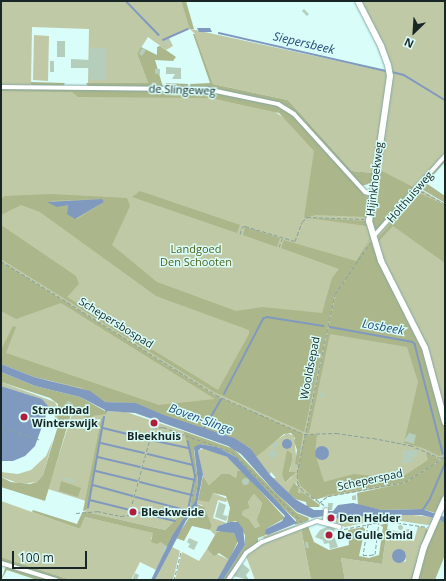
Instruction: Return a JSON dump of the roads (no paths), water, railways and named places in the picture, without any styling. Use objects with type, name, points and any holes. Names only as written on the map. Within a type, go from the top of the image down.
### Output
[{"type":"street","name":"Hijinkhoekweg","points":[[358,1],[381,46],[389,70],[369,219],[381,261],[424,348],[445,422]]},
{"type":"street","name":"de Slingeweg","points":[[1,87],[206,89],[278,104],[294,114],[365,192],[372,194]]},
{"type":"street","name":"Holthuisweg","points":[[373,237],[445,156]]},
{"type":"street","points":[[415,580],[432,528],[445,499]]},
{"type":"street","points":[[325,519],[326,510]]},
{"type":"street","points":[[228,580],[252,548],[305,525],[325,519],[340,527]]},
{"type":"street","points":[[1,563],[56,580]]},
{"type":"water","points":[[197,28],[210,28],[212,32],[199,32]]},
{"type":"water","points":[[102,199],[104,202],[75,219],[67,214],[68,205],[57,207],[47,202]]},
{"type":"water","points":[[1,364],[34,377],[90,391],[105,402],[136,403],[164,415],[234,438],[250,448],[270,475],[295,499],[314,510],[324,510],[324,516],[312,518],[297,512],[276,493],[241,454],[228,446],[135,413],[107,411],[106,414],[105,410],[80,397],[35,386],[1,372]]},
{"type":"water","name":"Strandbad Winterswijk","points":[[1,386],[42,399],[49,407],[35,446],[25,456],[13,461],[1,461]]},
{"type":"water","points":[[287,439],[292,444],[287,449],[282,444]]},
{"type":"water","points":[[200,444],[217,447],[236,457],[297,523],[268,535],[265,534],[266,529],[282,521],[285,516],[227,457],[201,448],[198,451],[203,474],[197,504],[198,516],[189,517],[186,521],[155,580],[151,580],[172,536],[195,501],[198,482],[194,447]]},
{"type":"water","points":[[322,446],[327,448],[329,453],[327,458],[322,460],[317,458],[315,453],[317,448]]},
{"type":"water","points":[[353,503],[382,510],[422,509],[445,517],[445,524],[439,519],[421,515],[371,515],[344,520],[336,518],[337,514],[327,514],[327,511],[333,511],[338,505]]},
{"type":"water","points":[[230,522],[238,522],[243,529],[245,545],[223,580],[217,580],[238,543],[234,533],[216,531],[218,526]]},
{"type":"water","points":[[396,549],[402,549],[406,553],[406,559],[402,563],[396,563],[392,559],[392,553]]},
{"type":"waterway","name":"Siepersbeek","points":[[126,1],[159,35]]},
{"type":"waterway","name":"Siepersbeek","points":[[163,40],[188,29]]},
{"type":"waterway","name":"Siepersbeek","points":[[219,33],[386,71]]},
{"type":"waterway","name":"Siepersbeek","points":[[392,72],[404,75],[445,100]]},
{"type":"waterway","name":"Losbeek","points":[[224,394],[263,319],[267,317],[323,326]]},
{"type":"waterway","name":"Losbeek","points":[[330,327],[413,342],[415,344],[443,453]]},
{"type":"waterway","name":"Losbeek","points":[[204,429],[221,400]]},
{"type":"waterway","points":[[88,508],[104,417]]},
{"type":"waterway","points":[[103,428],[148,439]]},
{"type":"waterway","points":[[151,440],[189,448]]},
{"type":"waterway","points":[[188,442],[195,476],[188,510]]},
{"type":"waterway","points":[[101,443],[144,453]]},
{"type":"waterway","points":[[148,454],[193,465]]},
{"type":"waterway","points":[[98,457],[140,467]]},
{"type":"waterway","name":"Losbeek","points":[[422,511],[430,499],[445,463]]},
{"type":"waterway","points":[[143,468],[195,480]]},
{"type":"waterway","points":[[96,471],[137,481]]},
{"type":"waterway","points":[[140,482],[192,495]]},
{"type":"waterway","points":[[93,485],[133,496]]},
{"type":"waterway","points":[[136,497],[189,511]]},
{"type":"waterway","points":[[90,500],[130,510]]},
{"type":"waterway","points":[[132,511],[175,521]]},
{"type":"place","name":"Strandbad Winterswijk","points":[[24,417]]},
{"type":"place","name":"Bleekhuis","points":[[154,423]]},
{"type":"place","name":"Bleekweide","points":[[133,512]]},
{"type":"place","name":"Den Helder","points":[[331,518]]},
{"type":"place","name":"De Gulle Smid","points":[[329,535]]},
{"type":"park label","name":"Landgoed Den Schooten","points":[[196,256]]},
{"type":"water label","name":"Boven-Slinge","points":[[201,419]]}]
